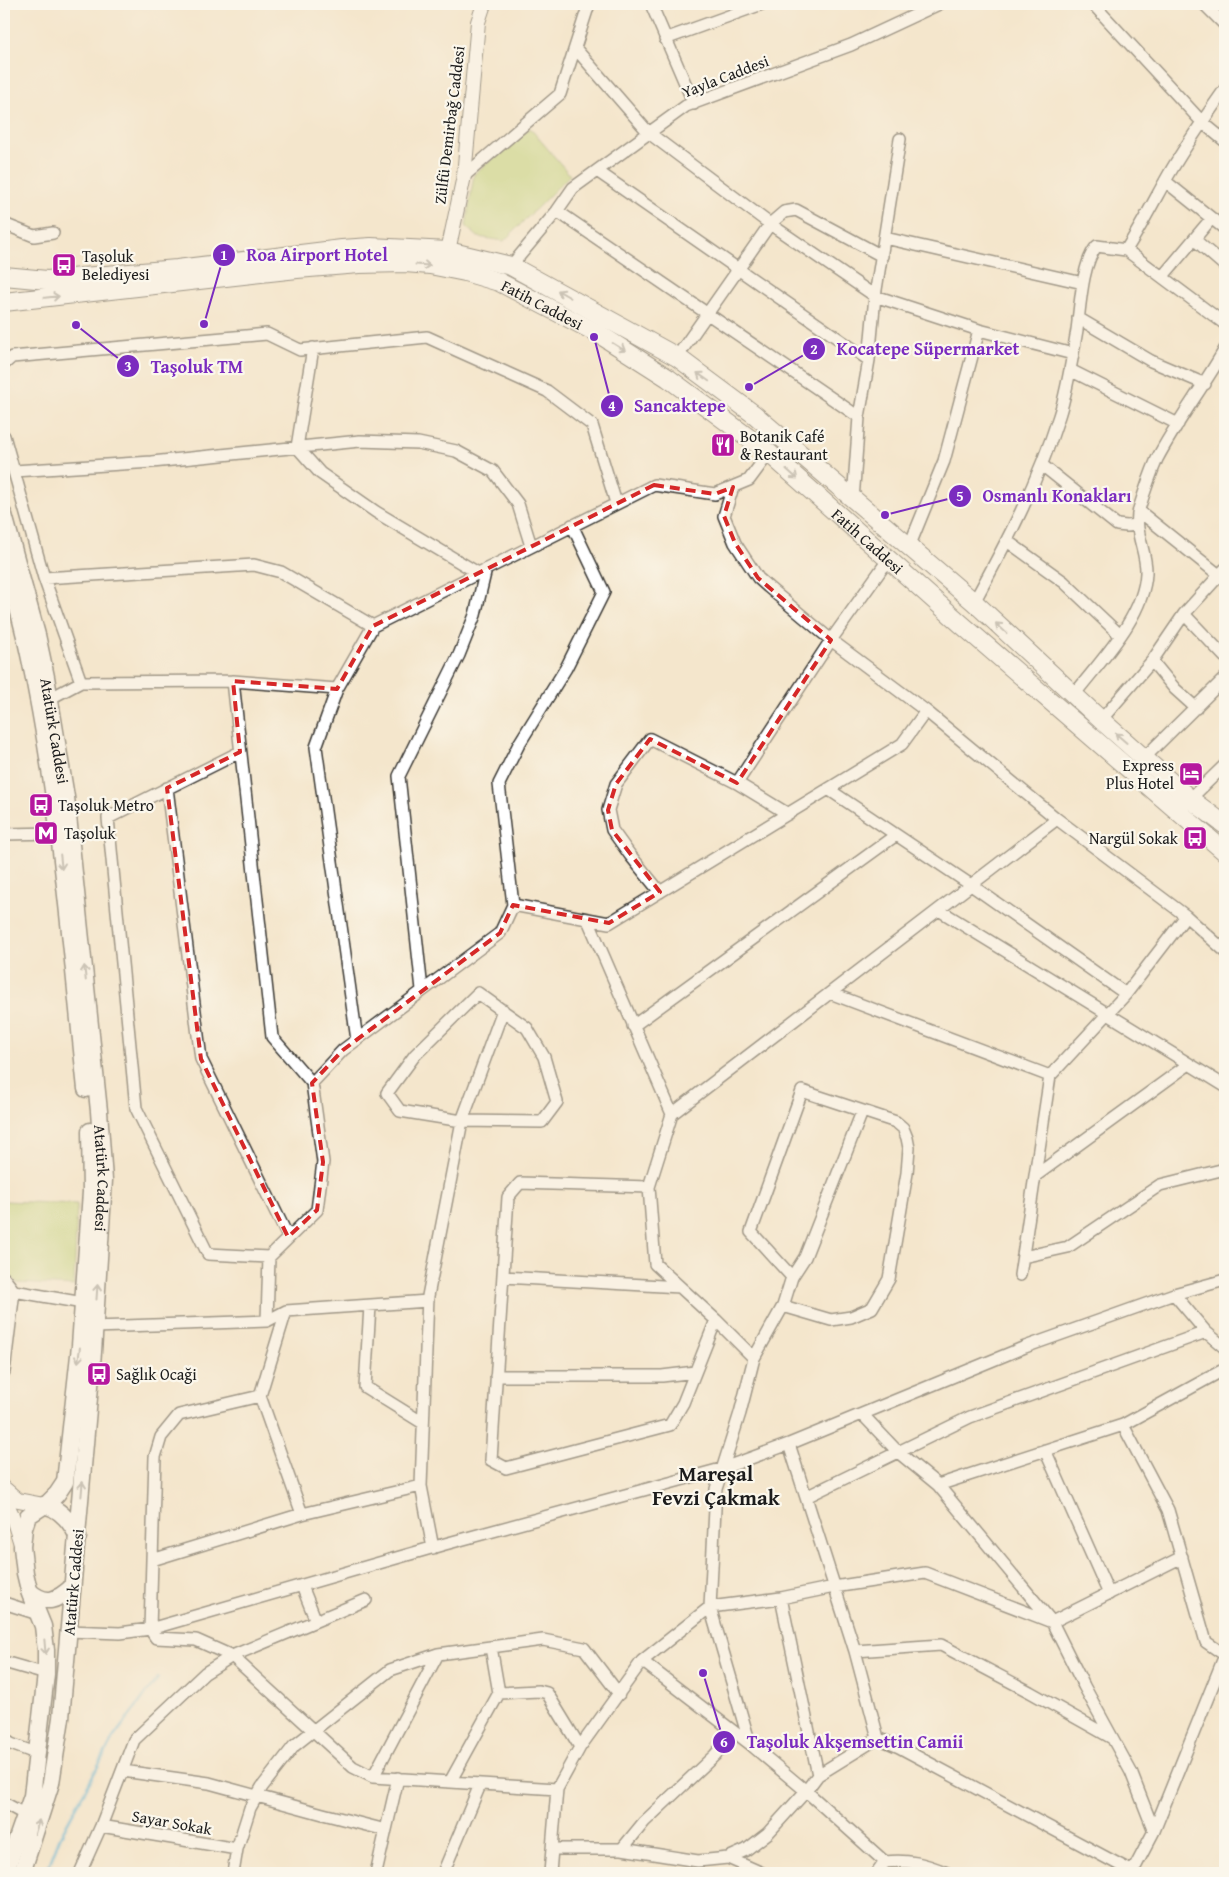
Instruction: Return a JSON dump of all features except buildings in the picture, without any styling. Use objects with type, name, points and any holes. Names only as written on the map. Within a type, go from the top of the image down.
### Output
[{"type":"main road","name":"Fatih Caddesi","points":[[4,276],[47,280],[242,262],[372,247],[448,251],[511,266],[677,357],[755,415],[974,602],[1100,720],[1190,799],[1225,826]]},
{"type":"main road","name":"Fatih Caddesi","points":[[4,302],[297,269],[359,264],[405,263],[449,268],[499,282],[598,334],[668,378],[769,453],[888,560],[1225,852]]},
{"type":"main road","name":"Atatürk Caddesi","points":[[4,515],[26,593],[44,699],[71,831],[103,1154],[104,1194],[78,1537],[61,1718],[51,1782],[9,1870]]},
{"type":"main road","name":"Atatürk Caddesi","points":[[4,556],[30,657],[44,699],[91,1137],[91,1192],[80,1346],[65,1482],[57,1494],[28,1516],[24,1528],[22,1547],[30,1590],[43,1626],[46,1674],[32,1796],[9,1870]]},
{"type":"main road","points":[[44,1505],[60,1511],[78,1537]]},
{"type":"main road","points":[[30,1590],[38,1598],[52,1600],[60,1597],[72,1587]]},
{"type":"street","name":"Zülfü Demirbağ Caddesi","points":[[448,251],[464,176],[478,22],[484,4]]},
{"type":"street","points":[[464,176],[560,94],[589,4]]},
{"type":"street","points":[[651,4],[694,104]]},
{"type":"street","points":[[666,39],[762,4]]},
{"type":"street","name":"Yayla Caddesi","points":[[511,266],[557,211],[573,188],[686,106],[851,45],[939,4]]},
{"type":"street","points":[[1093,4],[1202,122],[1225,141]]},
{"type":"street","points":[[1204,4],[1225,25]]},
{"type":"street","points":[[575,48],[649,133],[770,224],[875,296],[978,330],[1073,354]]},
{"type":"street","points":[[1126,250],[1138,233],[1165,181],[1225,89]]},
{"type":"street","points":[[853,500],[859,417],[869,360],[875,296],[900,139]]},
{"type":"street","points":[[597,171],[869,360]]},
{"type":"street","points":[[1165,181],[1225,229]]},
{"type":"street","points":[[677,357],[770,224],[784,212],[796,210],[882,256]]},
{"type":"street","points":[[557,211],[859,417]]},
{"type":"street","points":[[1164,276],[1211,219]]},
{"type":"street","points":[[4,224],[34,236],[53,233]]},
{"type":"street","points":[[885,238],[1083,282]]},
{"type":"street","points":[[1194,240],[1225,266]]},
{"type":"street","points":[[974,602],[1020,516],[1042,466],[1060,414],[1073,354],[1083,282],[1090,253],[1096,246],[1126,250],[1164,276],[1225,324]]},
{"type":"street","points":[[1078,318],[1151,361],[1205,384]]},
{"type":"street","points":[[909,547],[944,462],[978,330]]},
{"type":"street","points":[[4,364],[12,357],[267,334],[300,350],[427,337],[547,392],[592,425],[616,503]]},
{"type":"street","points":[[297,447],[313,348]]},
{"type":"street","points":[[1074,695],[1120,635],[1138,607],[1146,580],[1146,564],[1136,525],[1139,511],[1157,460],[1225,349]]},
{"type":"street","points":[[1070,370],[1178,424]]},
{"type":"street","points":[[4,436],[44,578],[81,682]]},
{"type":"street","points":[[14,471],[152,462],[360,441],[418,443],[456,451],[493,471],[518,504],[531,546]]},
{"type":"street","points":[[297,447],[320,473],[376,512],[482,571]]},
{"type":"street","points":[[357,1040],[316,747],[337,689],[374,626],[654,484],[715,494],[749,480],[769,453]]},
{"type":"street","points":[[1042,466],[1117,525],[1136,525]]},
{"type":"street","points":[[733,487],[724,516],[735,543],[758,578],[831,640],[926,711],[1057,819],[1186,916],[1225,951]]},
{"type":"street","points":[[1100,720],[1152,661],[1184,614],[1223,574],[1139,511]]},
{"type":"street","points":[[312,1083],[343,1050],[500,934],[512,905],[499,784],[519,744],[566,668],[604,592],[572,526]]},
{"type":"street","points":[[1007,541],[1064,582],[1120,635]]},
{"type":"street","points":[[737,783],[831,640],[888,560]]},
{"type":"street","points":[[44,578],[254,565],[282,572],[374,626]]},
{"type":"street","points":[[422,990],[398,776],[459,655],[475,615],[482,571]]},
{"type":"street","points":[[1184,614],[1225,657]]},
{"type":"street","points":[[1152,661],[1175,689],[1196,708]]},
{"type":"street","points":[[1144,758],[1225,678]]},
{"type":"street","points":[[44,699],[81,682],[233,681],[337,689]]},
{"type":"street","points":[[233,681],[272,1037],[312,1083],[323,1162],[317,1210],[269,1257],[267,1321]]},
{"type":"street","points":[[512,905],[609,923],[902,744],[926,711]]},
{"type":"street","points":[[660,892],[612,830],[608,810],[616,784],[650,738],[737,783],[788,814]]},
{"type":"street","points":[[240,752],[108,818],[136,1108],[208,1254],[269,1257]]},
{"type":"street","points":[[1190,799],[1225,765]]},
{"type":"street","points":[[167,788],[201,1060],[288,1237]]},
{"type":"street","points":[[828,789],[971,885],[1126,994]]},
{"type":"street","points":[[754,1358],[655,1264],[650,1187],[672,1114],[1057,819]]},
{"type":"street","points":[[4,834],[58,833]]},
{"type":"street","points":[[633,1026],[896,834]]},
{"type":"street","points":[[939,910],[1225,1086]]},
{"type":"street","points":[[1020,1275],[1050,1076],[1126,994],[1186,916]]},
{"type":"street","points":[[588,920],[672,1114]]},
{"type":"street","points":[[478,993],[503,1010],[528,1028],[544,1057],[558,1102],[542,1122],[462,1120],[400,1111],[387,1093],[414,1055],[478,993]]},
{"type":"street","points":[[830,993],[1050,1076]]},
{"type":"street","points":[[433,1548],[421,1486],[428,1301],[462,1120],[503,1010]]},
{"type":"street","points":[[1035,1176],[1189,1064]]},
{"type":"street","points":[[782,1306],[831,1320],[851,1317],[872,1308],[889,1279],[907,1173],[908,1138],[903,1128],[896,1122],[802,1092],[751,1232],[792,1277]]},
{"type":"street","points":[[750,1744],[710,1607],[716,1489],[754,1358],[782,1306],[792,1277],[805,1257],[862,1112]]},
{"type":"street","points":[[1023,1257],[1068,1247],[1160,1185],[1225,1169]]},
{"type":"street","points":[[650,1187],[520,1183],[508,1197],[490,1460],[506,1468],[670,1425],[683,1403],[716,1320]]},
{"type":"street","points":[[4,1278],[14,1291],[83,1303]]},
{"type":"street","points":[[503,1278],[680,1287]]},
{"type":"street","points":[[68,1631],[120,1633],[150,1629],[433,1548],[721,1469],[789,1444],[1024,1347],[1174,1294],[1225,1280]]},
{"type":"street","points":[[4,1372],[14,1291]]},
{"type":"street","points":[[1174,1294],[1206,1332],[1225,1348]]},
{"type":"street","points":[[94,1327],[267,1321],[286,1311],[428,1301]]},
{"type":"street","points":[[370,1306],[365,1387],[423,1423]]},
{"type":"street","points":[[286,1311],[260,1396],[302,1514]]},
{"type":"street","points":[[806,1497],[970,1416],[1206,1332]]},
{"type":"street","points":[[938,1484],[1122,1425],[1225,1369]]},
{"type":"street","points":[[496,1376],[662,1376],[695,1372]]},
{"type":"street","points":[[260,1396],[179,1415],[161,1437],[155,1458],[150,1629],[156,1638],[196,1640],[232,1656],[352,1766],[373,1777],[557,1789]]},
{"type":"street","points":[[862,1414],[898,1452],[938,1484],[1052,1622],[1084,1686],[1131,1772],[1154,1830]]},
{"type":"street","points":[[878,1738],[899,1747],[1132,1873],[1154,1830],[1225,1655],[1206,1642],[1168,1510],[1122,1425]]},
{"type":"street","points":[[789,1444],[855,1651],[878,1738]]},
{"type":"street","points":[[1045,1450],[1109,1594]]},
{"type":"street","points":[[152,1560],[302,1514],[421,1486]]},
{"type":"street","points":[[4,1488],[18,1500],[44,1505]]},
{"type":"street","points":[[4,1498],[12,1515],[22,1547]]},
{"type":"street","points":[[550,1873],[557,1789],[580,1747],[642,1661],[710,1607],[781,1598],[834,1587],[925,1573],[1052,1622],[1182,1557]]},
{"type":"street","points":[[302,1586],[316,1622]]},
{"type":"street","points":[[781,1598],[818,1775]]},
{"type":"street","points":[[80,1873],[101,1826],[134,1740],[205,1673],[232,1656],[366,1600]]},
{"type":"street","points":[[4,1603],[38,1614]]},
{"type":"street","points":[[233,1873],[237,1850],[250,1808],[262,1787],[294,1746],[390,1670],[438,1654],[543,1640],[584,1648],[619,1694]]},
{"type":"street","points":[[855,1651],[942,1645],[1112,1738]]},
{"type":"street","points":[[450,1782],[499,1693],[490,1647]]},
{"type":"street","points":[[373,1777],[438,1654]]},
{"type":"street","points":[[642,1661],[750,1744],[885,1862]]},
{"type":"street","points":[[4,1662],[46,1674]]},
{"type":"street","points":[[499,1693],[539,1691],[547,1693],[580,1747]]},
{"type":"street","points":[[622,1849],[644,1822],[715,1755],[734,1732]]},
{"type":"street","points":[[552,1849],[622,1849],[698,1861],[728,1858],[746,1850],[768,1833],[806,1792],[818,1775],[878,1738]]},
{"type":"street","points":[[4,1739],[11,1744],[38,1754]]},
{"type":"street","points":[[122,1771],[208,1783],[386,1830]]},
{"type":"street","points":[[376,1873],[398,1778]]},
{"type":"street","points":[[444,1873],[480,1785]]},
{"type":"street","points":[[4,1803],[26,1815]]},
{"type":"street","name":"Sayar Sokak","points":[[101,1826],[237,1850]]},
{"type":"street","points":[[728,1858],[762,1873]]},
{"type":"street","points":[[877,1873],[885,1862],[902,1860],[928,1865],[947,1873]]},
{"type":"street","points":[[697,1873],[698,1861]]},
{"type":"highlighted area","points":[[654,485],[715,494],[733,487],[724,516],[735,543],[758,578],[831,640],[737,783],[650,739],[616,784],[608,810],[612,830],[660,892],[609,923],[513,905],[500,933],[343,1050],[312,1083],[323,1162],[317,1210],[288,1237],[201,1059],[167,788],[240,752],[233,681],[337,689],[373,626]]},
{"type":"green space","points":[[530,128],[570,175],[504,241],[478,237],[466,226],[474,174]]},
{"type":"green space","points":[[4,1201],[77,1204],[74,1286],[17,1283],[4,1268]]},
{"type":"waterway","points":[[46,1873],[60,1837],[113,1738],[158,1678]]},
{"type":"place","name":"Taşoluk Belediyesi","points":[[64,265]]},
{"type":"place","name":"Roa Airport Hotel","points":[[204,324]]},
{"type":"place","name":"Taşoluk TM","points":[[76,325]]},
{"type":"place","name":"Sancaktepe","points":[[594,337]]},
{"type":"place","name":"Kocatepe Süpermarket","points":[[749,387]]},
{"type":"place","name":"Botanik Café & Restaurant","points":[[723,445]]},
{"type":"place","name":"Osmanlı Konakları","points":[[885,515]]},
{"type":"place","name":"Express Plus Hotel","points":[[1191,774]]},
{"type":"place","name":"Taşoluk Metro","points":[[41,805]]},
{"type":"place","name":"Taşoluk","points":[[46,833]]},
{"type":"place","name":"Nargül Sokak","points":[[1195,838]]},
{"type":"place","name":"Sağlık Ocaği","points":[[99,1374]]},
{"type":"place","name":"Taşoluk Akşemsettin Camii","points":[[703,1673]]},
{"type":"district","name":"Mareşal Fevzi Çakmak","points":[[716,1486]]}]
